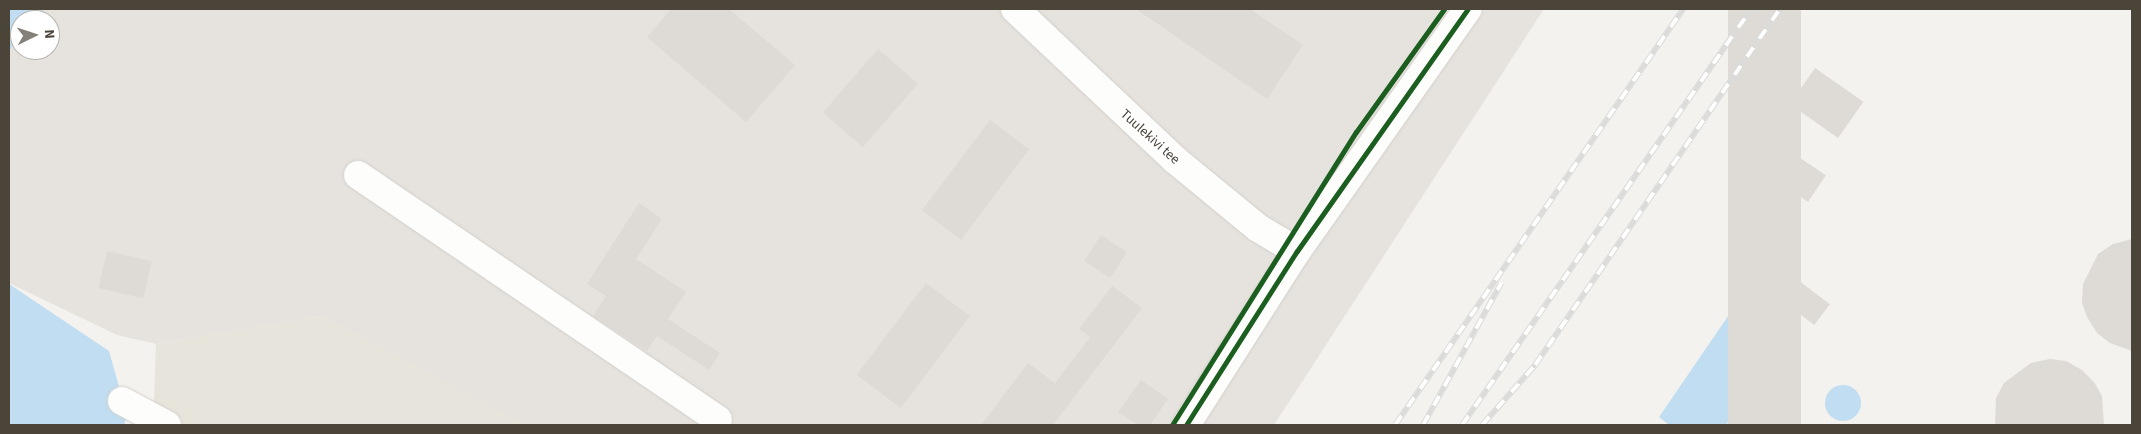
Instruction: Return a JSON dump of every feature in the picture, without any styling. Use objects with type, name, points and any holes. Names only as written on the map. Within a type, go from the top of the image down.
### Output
[{"type":"street","name":"Tuulekivi tee","points":[[1015,9],[1174,159],[1258,228],[1297,251]]},
{"type":"street","points":[[1186,425],[1297,251],[1468,9]]},
{"type":"street","points":[[358,176],[718,420]]},
{"type":"street","points":[[122,401],[167,425]]},
{"type":"shaded area","points":[[1544,9],[1274,425],[527,425],[321,316],[156,344],[117,335],[9,283],[9,51],[10,50],[10,60],[60,60],[60,10],[43,10]]},
{"type":"shaded area","points":[[321,316],[529,425],[153,425],[156,344]]},
{"type":"water","points":[[9,9],[44,9],[10,10],[9,51]]},
{"type":"water","points":[[9,284],[109,351],[127,415],[124,425],[9,425]]},
{"type":"water","points":[[1748,287],[1801,326],[1726,425],[1669,425],[1659,417]]},
{"type":"water","points":[[1843,385],[1855,391],[1861,403],[1855,415],[1843,421],[1831,415],[1825,403],[1831,391]]},
{"type":"building","points":[[671,9],[729,9],[795,65],[746,122],[647,37]]},
{"type":"building","points":[[1136,9],[1250,9],[1303,45],[1267,99]]},
{"type":"building","points":[[1728,9],[1801,9],[1801,425],[1728,425]]},
{"type":"building","points":[[878,49],[918,84],[863,147],[823,112]]},
{"type":"building","points":[[1815,68],[1863,102],[1838,138],[1790,104]]},
{"type":"building","points":[[990,120],[1029,149],[961,240],[922,210]]},
{"type":"building","points":[[1772,139],[1826,175],[1808,202],[1754,166]]},
{"type":"building","points":[[639,203],[662,219],[636,259],[686,292],[668,319],[720,353],[709,370],[657,336],[647,351],[593,316],[606,296],[587,284]]},
{"type":"building","points":[[1101,235],[1127,252],[1110,278],[1084,261]]},
{"type":"building","points":[[2132,239],[2132,351],[2110,343],[2097,333],[2087,317],[2082,303],[2083,284],[2098,254],[2113,244]]},
{"type":"building","points":[[107,251],[152,261],[143,298],[98,288]]},
{"type":"building","points":[[1774,262],[1830,304],[1814,325],[1758,283]]},
{"type":"building","points":[[926,283],[970,316],[901,408],[857,375]]},
{"type":"building","points":[[1112,286],[1142,308],[1053,425],[981,425],[1028,363],[1055,383],[1090,337],[1079,329]]},
{"type":"building","points":[[2050,359],[2066,361],[2082,370],[2094,382],[2102,396],[2104,425],[1995,425],[1996,398],[2004,383],[2031,363]]},
{"type":"building","points":[[1141,380],[1168,399],[1150,425],[1138,425],[1118,412]]},
{"type":"railway","points":[[1395,425],[1683,9]]},
{"type":"railway","points":[[1462,425],[1751,9]]},
{"type":"railway","points":[[1482,425],[1535,365],[1780,9]]},
{"type":"railway","points":[[1423,425],[1501,283]]},
{"type":"cycle path","points":[[1172,425],[1356,132],[1444,9]]},
{"type":"cycle path","points":[[1186,425],[1297,251],[1468,9]]}]
